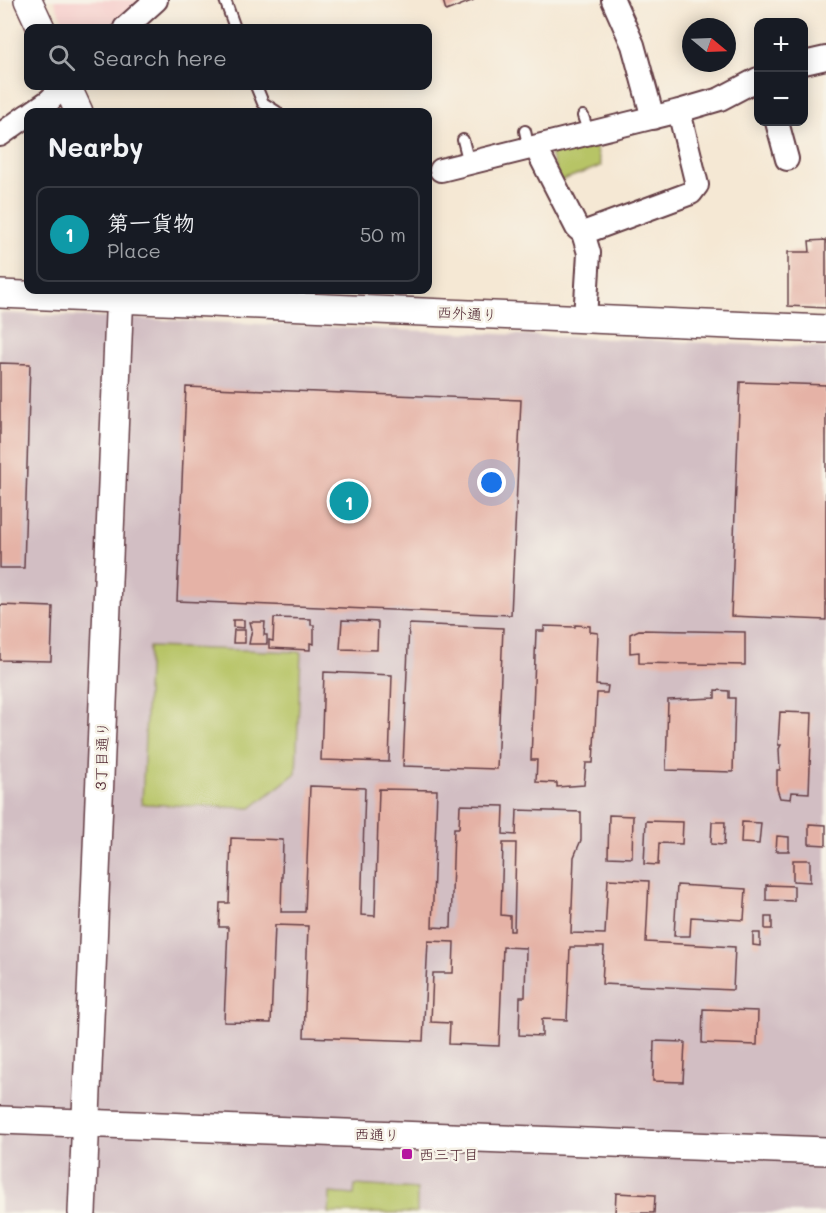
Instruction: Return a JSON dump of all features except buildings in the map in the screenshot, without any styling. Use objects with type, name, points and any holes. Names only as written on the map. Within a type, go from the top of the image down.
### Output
[{"type":"street","points":[[28,0],[39,24]]},
{"type":"street","points":[[129,24],[156,0]]},
{"type":"street","points":[[613,0],[633,45],[653,118]]},
{"type":"street","points":[[808,62],[826,58]]},
{"type":"street","points":[[441,170],[469,164],[586,125],[653,118],[679,111],[720,99],[754,82]]},
{"type":"street","points":[[39,108],[61,90]]},
{"type":"street","points":[[67,90],[78,108]]},
{"type":"street","points":[[583,233],[692,193],[697,185],[679,111]]},
{"type":"street","points":[[0,135],[24,119]]},
{"type":"street","points":[[778,126],[787,159]]},
{"type":"street","points":[[530,143],[577,228],[583,233],[589,253],[585,318]]},
{"type":"street","name":"西外通り","points":[[0,294],[120,294],[826,329]]},
{"type":"street","name":"3丁目通り","points":[[82,1213],[120,294]]},
{"type":"street","name":"西通り","points":[[0,1119],[826,1151]]},
{"type":"lane","points":[[225,0],[234,24]]},
{"type":"lane","points":[[258,90],[263,103],[271,108]]},
{"type":"lane","points":[[251,108],[263,103]]},
{"type":"lane","points":[[463,140],[469,164]]},
{"type":"shaded area","points":[[54,0],[149,0],[123,24],[64,24]]},
{"type":"shaded area","points":[[0,313],[826,348],[826,1213],[0,1213]]},
{"type":"green space","points":[[595,142],[601,166],[560,181],[550,154]]},
{"type":"green space","points":[[149,647],[301,652],[296,773],[251,808],[142,804]]},
{"type":"green space","points":[[355,1185],[417,1189],[417,1213],[329,1213],[330,1193],[354,1195]]},
{"type":"place","name":"第一貨物","points":[[349,501]]},
{"type":"place","name":"西三丁目","points":[[407,1154]]}]
